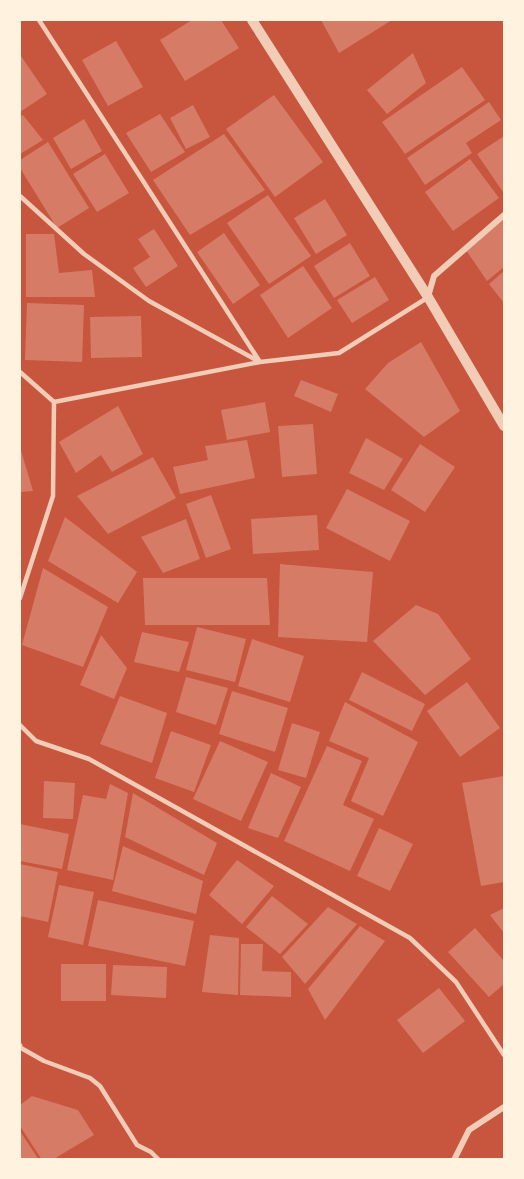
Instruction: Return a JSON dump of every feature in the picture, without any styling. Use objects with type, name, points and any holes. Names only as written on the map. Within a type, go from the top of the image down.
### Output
[{"type":"street","points":[[252,20],[428,297],[504,426]]},
{"type":"street","points":[[428,297],[434,276],[504,215]]},
{"type":"street","points":[[454,1160],[469,1130],[504,1107]]},
{"type":"lane","points":[[39,20],[260,362]]},
{"type":"lane","points":[[20,196],[84,254],[149,301],[260,362]]},
{"type":"lane","points":[[54,402],[260,362],[339,353],[428,297]]},
{"type":"lane","points":[[20,372],[54,402],[53,496],[20,598]]},
{"type":"lane","points":[[20,725],[36,741],[89,759],[410,938],[456,982],[504,1056]]},
{"type":"lane","points":[[20,1045],[21,1048],[44,1060],[90,1078],[100,1086],[136,1144],[151,1152],[159,1160]]},
{"type":"building","points":[[192,20],[221,20],[239,48],[185,81],[160,40]]},
{"type":"building","points":[[321,20],[392,20],[339,53]]},
{"type":"building","points":[[116,41],[143,87],[108,106],[82,60]]},
{"type":"building","points":[[413,53],[426,83],[387,114],[367,90]]},
{"type":"building","points":[[20,57],[47,94],[20,112]]},
{"type":"building","points":[[462,67],[485,100],[405,154],[382,122]]},
{"type":"building","points":[[274,95],[323,162],[275,197],[226,129]]},
{"type":"building","points":[[489,102],[501,120],[466,143],[472,153],[425,185],[407,158]]},
{"type":"building","points":[[193,105],[210,137],[186,149],[170,118]]},
{"type":"building","points":[[160,114],[185,152],[151,172],[126,133]]},
{"type":"building","points":[[23,115],[43,140],[20,154],[20,117]]},
{"type":"building","points":[[84,119],[102,151],[71,169],[53,138]]},
{"type":"building","points":[[224,134],[265,190],[190,235],[153,180]]},
{"type":"building","points":[[504,136],[504,191],[503,192],[477,154]]},
{"type":"building","points":[[48,142],[89,208],[57,228],[20,168],[20,160]]},
{"type":"building","points":[[105,154],[129,193],[97,212],[73,174]]},
{"type":"building","points":[[470,159],[499,198],[453,231],[425,192]]},
{"type":"building","points":[[268,195],[311,256],[269,284],[227,223]]},
{"type":"building","points":[[325,199],[347,235],[316,254],[294,218]]},
{"type":"building","points":[[504,219],[504,267],[487,281],[466,250]]},
{"type":"building","points":[[154,229],[178,266],[146,287],[133,268],[150,257],[138,239]]},
{"type":"building","points":[[224,233],[260,285],[233,304],[197,252]]},
{"type":"building","points":[[26,234],[54,234],[59,273],[92,270],[95,297],[26,297]]},
{"type":"building","points":[[350,243],[370,276],[334,298],[314,266]]},
{"type":"building","points":[[303,266],[332,308],[288,338],[260,295]]},
{"type":"building","points":[[504,271],[504,303],[489,284]]},
{"type":"building","points":[[375,277],[389,300],[352,323],[337,300]]},
{"type":"building","points":[[27,303],[84,305],[82,362],[25,360]]},
{"type":"building","points":[[141,316],[142,357],[91,358],[90,317]]},
{"type":"building","points":[[421,342],[460,411],[424,437],[365,389],[388,363]]},
{"type":"building","points":[[301,380],[338,394],[331,412],[294,396]]},
{"type":"building","points":[[265,402],[270,432],[227,440],[221,410]]},
{"type":"building","points":[[118,406],[143,454],[112,472],[101,455],[76,473],[59,442]]},
{"type":"building","points":[[313,424],[317,474],[282,477],[278,426]]},
{"type":"building","points":[[366,438],[403,459],[384,490],[349,473]]},
{"type":"building","points":[[247,440],[255,478],[180,494],[173,467],[208,460],[205,446]]},
{"type":"building","points":[[420,444],[455,467],[425,512],[391,490]]},
{"type":"building","points":[[20,447],[33,491],[20,492]]},
{"type":"building","points":[[153,457],[176,498],[108,534],[77,496]]},
{"type":"building","points":[[347,489],[410,521],[390,561],[326,528]]},
{"type":"building","points":[[211,495],[231,549],[206,558],[186,504]]},
{"type":"building","points":[[317,515],[319,550],[253,554],[251,519]]},
{"type":"building","points":[[65,517],[137,572],[118,603],[48,561]]},
{"type":"building","points":[[186,519],[200,559],[163,573],[141,537]]},
{"type":"building","points":[[280,564],[373,572],[367,642],[278,637]]},
{"type":"building","points":[[43,568],[108,607],[83,667],[22,645]]},
{"type":"building","points":[[143,578],[267,578],[270,625],[145,625]]},
{"type":"building","points":[[416,605],[438,614],[471,659],[425,695],[373,641]]},
{"type":"building","points":[[197,627],[246,639],[235,682],[186,670]]},
{"type":"building","points":[[142,632],[189,642],[179,672],[134,662]]},
{"type":"building","points":[[101,635],[127,668],[114,699],[80,685]]},
{"type":"building","points":[[252,639],[304,656],[290,702],[238,686]]},
{"type":"building","points":[[362,672],[425,704],[412,731],[349,700]]},
{"type":"building","points":[[186,677],[228,688],[216,725],[176,712]]},
{"type":"building","points":[[467,682],[500,728],[460,757],[427,711]]},
{"type":"building","points":[[232,691],[288,708],[275,752],[219,734]]},
{"type":"building","points":[[120,696],[167,713],[152,763],[100,744]]},
{"type":"building","points":[[345,702],[418,742],[383,816],[351,801],[369,758],[329,741]]},
{"type":"building","points":[[292,723],[320,732],[306,778],[278,770]]},
{"type":"building","points":[[171,731],[211,745],[194,792],[155,778]]},
{"type":"building","points":[[220,741],[268,762],[241,821],[193,799]]},
{"type":"building","points":[[327,746],[362,761],[343,805],[374,819],[350,871],[284,841]]},
{"type":"building","points":[[271,773],[301,787],[278,838],[248,828]]},
{"type":"building","points":[[504,776],[504,882],[481,886],[462,783]]},
{"type":"building","points":[[44,781],[75,783],[73,819],[43,818]]},
{"type":"building","points":[[110,784],[128,793],[113,880],[67,870],[83,795],[106,799]]},
{"type":"building","points":[[133,793],[217,843],[204,875],[125,837]]},
{"type":"building","points":[[20,824],[69,834],[62,869],[20,861]]},
{"type":"building","points":[[379,828],[413,844],[390,891],[357,876]]},
{"type":"building","points":[[123,846],[203,881],[196,914],[112,891]]},
{"type":"building","points":[[237,860],[274,886],[242,924],[209,895]]},
{"type":"building","points":[[20,864],[58,872],[48,922],[20,916]]},
{"type":"building","points":[[59,885],[94,892],[83,945],[48,937]]},
{"type":"building","points":[[272,896],[308,924],[280,954],[246,927]]},
{"type":"building","points":[[98,900],[194,921],[185,966],[88,946]]},
{"type":"building","points":[[328,907],[357,924],[305,984],[282,957]]},
{"type":"building","points":[[504,908],[504,933],[490,915]]},
{"type":"building","points":[[360,926],[385,941],[325,1020],[308,989]]},
{"type":"building","points":[[475,928],[504,961],[504,984],[489,997],[448,952]]},
{"type":"building","points":[[210,935],[239,938],[238,995],[202,992]]},
{"type":"building","points":[[241,944],[263,944],[262,971],[291,972],[291,997],[240,995]]},
{"type":"building","points":[[61,964],[106,964],[106,1001],[61,1001]]},
{"type":"building","points":[[113,965],[167,967],[166,998],[111,995]]},
{"type":"building","points":[[439,988],[465,1021],[423,1053],[397,1020]]},
{"type":"building","points":[[32,1096],[78,1110],[94,1135],[52,1160],[42,1160],[20,1126],[20,1105]]},
{"type":"building","points":[[20,1131],[39,1160],[20,1160]]}]
